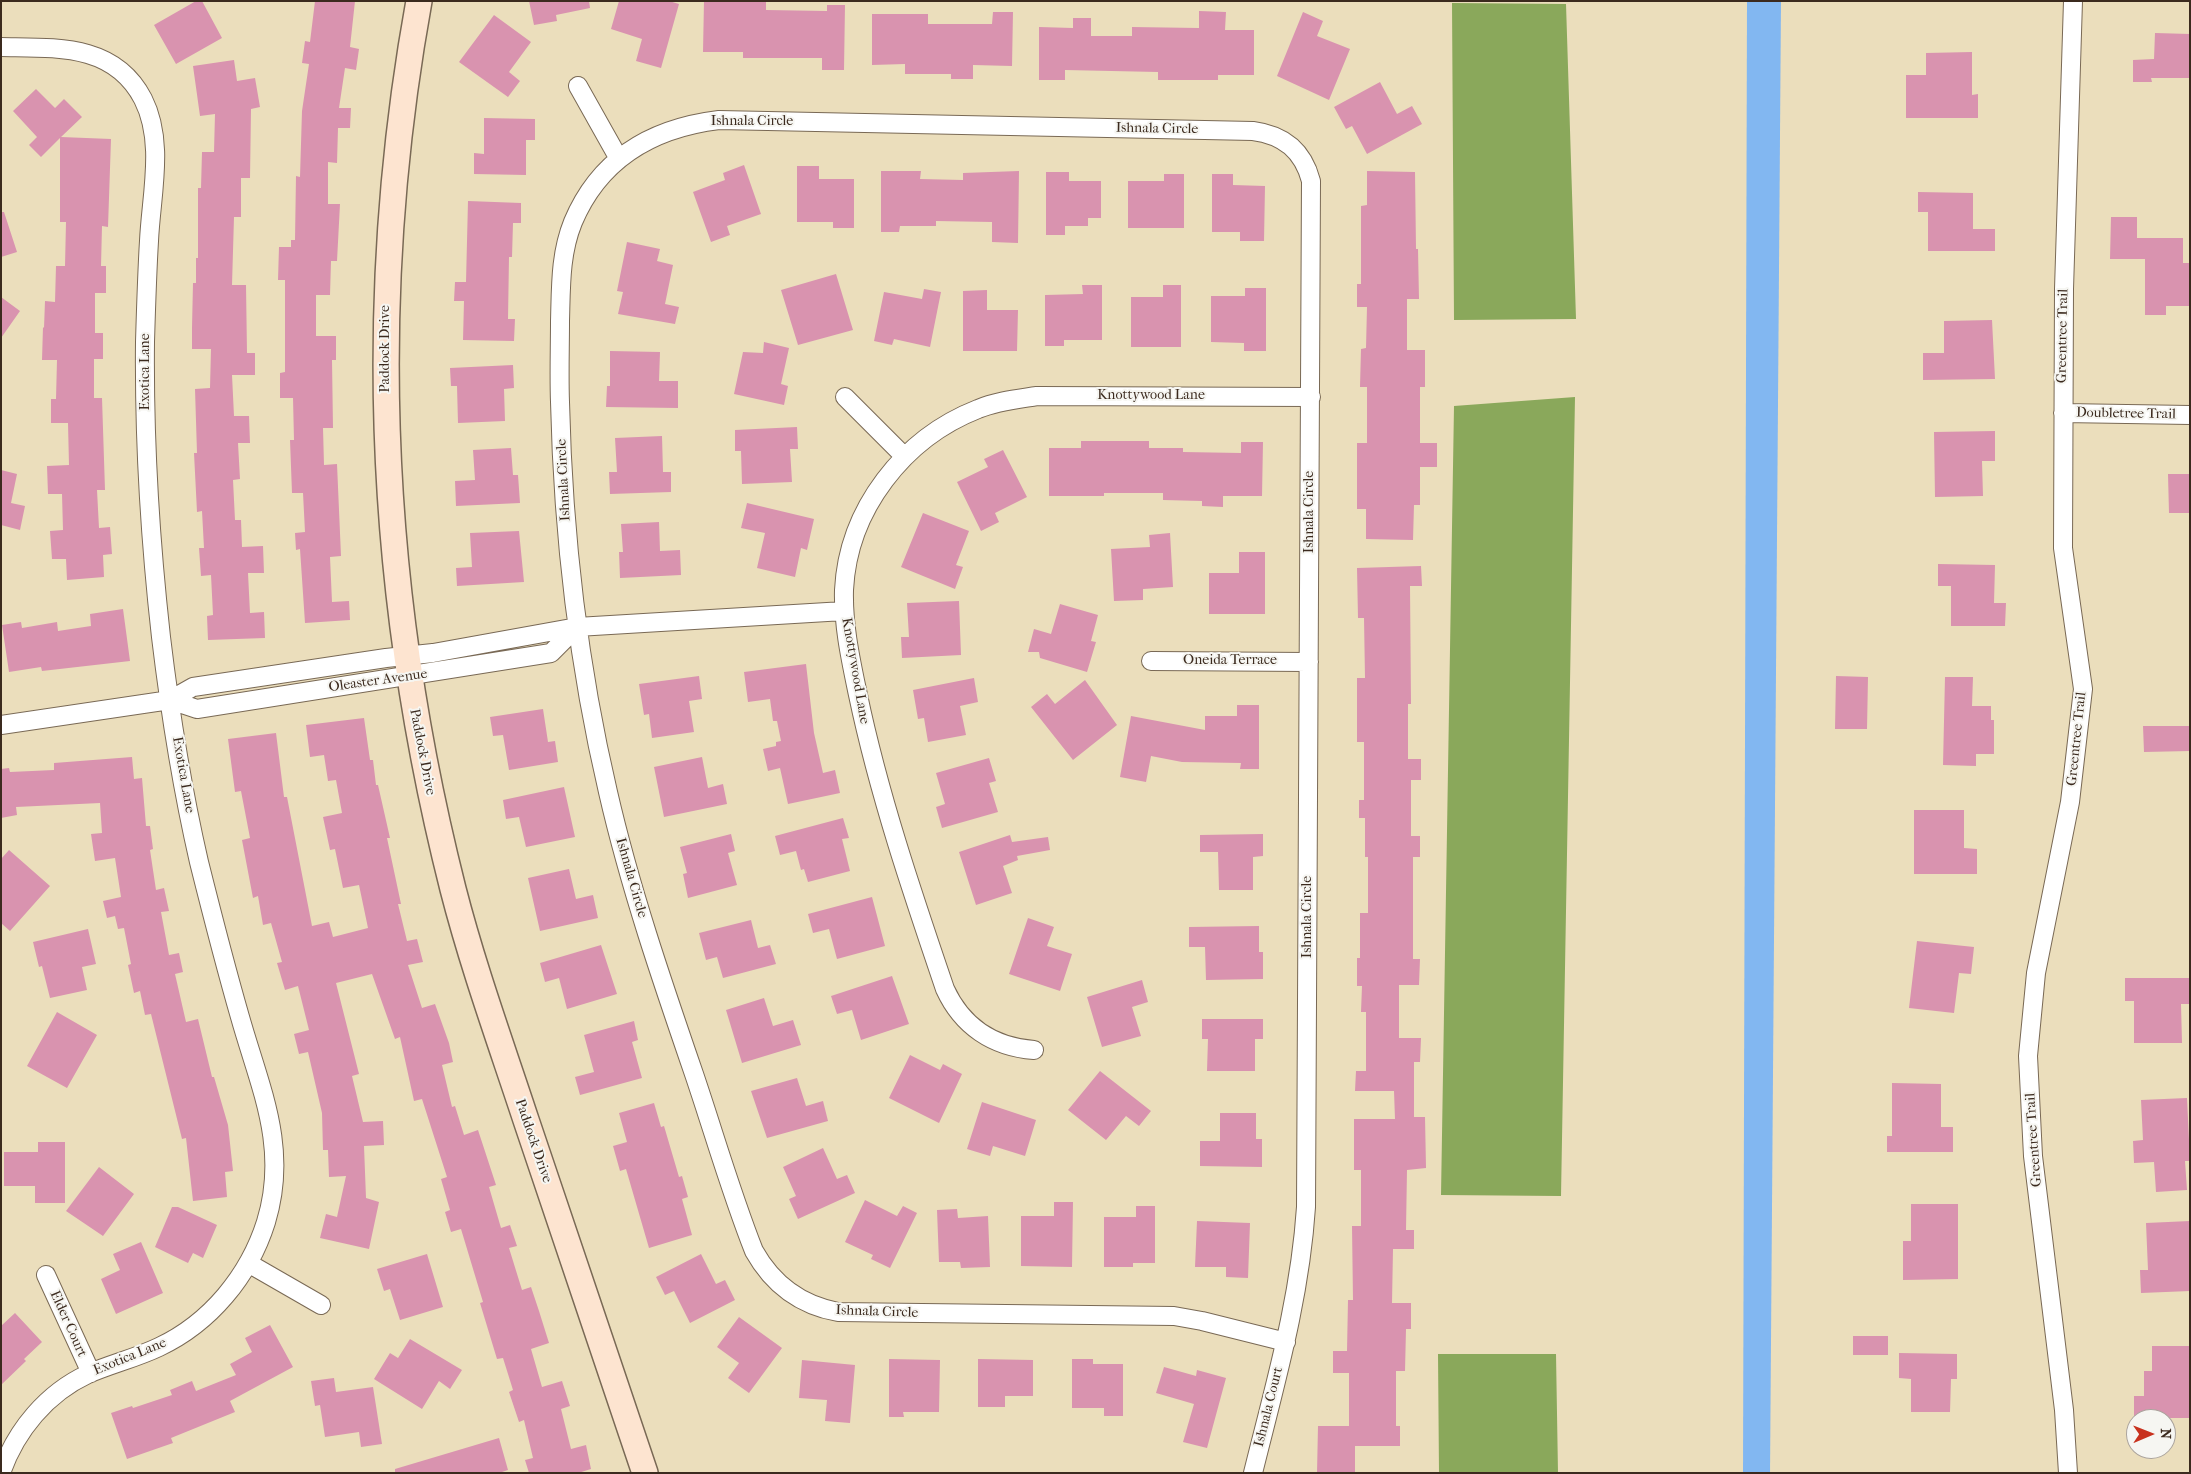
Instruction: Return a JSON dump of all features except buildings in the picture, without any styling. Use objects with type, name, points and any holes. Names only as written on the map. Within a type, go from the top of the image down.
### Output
[{"type":"street","name":"Paddock Drive","points":[[419,1],[395,168],[387,298],[388,466],[394,558],[408,665],[432,802],[454,893],[477,973],[645,1473]]},
{"type":"street","name":"Greentree Trail","points":[[2068,1473],[2064,1410],[2033,1156],[2028,1056],[2036,973],[2070,802],[2083,689],[2063,548],[2064,289],[2073,1]]},
{"type":"street","name":"Exotica Lane","points":[[1,47],[72,50],[97,57],[119,70],[132,84],[143,100],[153,124],[156,149],[149,242],[146,331],[146,439],[152,537],[170,700],[198,857],[222,953],[268,1106],[274,1135],[275,1164],[273,1194],[266,1223],[248,1264],[220,1302],[187,1331],[162,1346],[90,1373],[54,1396],[35,1414],[19,1435],[6,1458],[1,1473]]},
{"type":"street","points":[[578,86],[619,159]]},
{"type":"street","name":"Ishnala Circle","points":[[719,120],[1244,131],[1267,133],[1286,142],[1301,156],[1308,168],[1311,181],[1311,397],[1306,1207],[1298,1287],[1286,1342],[1174,1316],[838,1312],[825,1310],[800,1300],[778,1283],[761,1263],[749,1238],[633,888],[608,793],[590,706],[577,627],[568,554],[562,465],[559,376],[562,274],[565,248],[573,223],[585,199],[600,178],[619,159],[641,144],[664,132],[693,123],[719,120]]},
{"type":"street","name":"Knottywood Lane","points":[[1034,1050],[1008,1046],[980,1033],[957,1011],[945,989],[883,799],[865,728],[849,647],[844,612],[844,588],[848,559],[857,531],[869,504],[885,479],[904,456],[928,436],[953,420],[980,408],[1037,396],[1311,397]]},
{"type":"street","points":[[845,397],[904,456]]},
{"type":"street","name":"Doubletree Trail","points":[[2063,413],[2190,415]]},
{"type":"street","name":"Oleaster Avenue","points":[[1,725],[170,700],[194,687],[408,665],[433,653],[577,627],[844,612]]},
{"type":"street","name":"Oneida Terrace","points":[[1151,661],[1309,662]]},
{"type":"street","points":[[248,1264],[321,1305]]},
{"type":"street","name":"Elder Court","points":[[46,1275],[90,1373]]},
{"type":"street","name":"Ishnala Court","points":[[1253,1473],[1286,1342]]},
{"type":"green space","points":[[1452,3],[1566,4],[1576,319],[1454,320]]},
{"type":"green space","points":[[1575,397],[1561,1196],[1441,1195],[1454,406]]},
{"type":"green space","points":[[1438,1354],[1556,1354],[1558,1473],[1439,1473]]},
{"type":"water","points":[[1747,1],[1781,1],[1770,1473],[1743,1473]]}]
